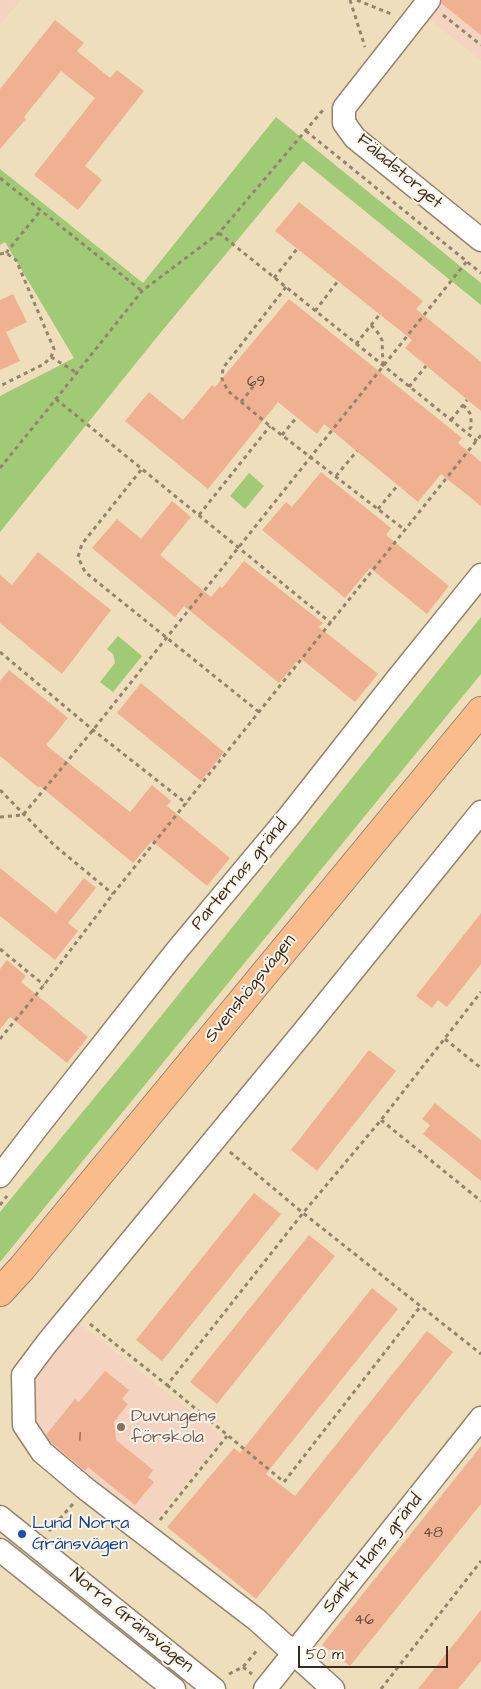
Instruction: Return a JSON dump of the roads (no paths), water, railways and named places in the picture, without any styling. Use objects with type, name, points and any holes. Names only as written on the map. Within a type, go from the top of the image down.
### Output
[{"type":"main road","name":"Svenshögsvägen","points":[[0,1292],[22,1268],[481,711]]},
{"type":"main road","name":"Svenshögsvägen","points":[[0,1299],[22,1268]]},
{"type":"street","name":"Fäladstorget","points":[[428,1],[344,108],[344,123],[355,138],[481,240]]},
{"type":"street","name":"Parternas gränd","points":[[0,1176],[178,949],[290,814],[481,575]]},
{"type":"street","points":[[332,1689],[257,1620],[86,1489],[42,1452],[24,1425],[23,1375],[73,1311],[215,1140],[481,812]]},
{"type":"street","name":"Sankt Hans gränd","points":[[265,1689],[481,1418]]},
{"type":"street","name":"Norra Gränsvägen","points":[[0,1517],[213,1688]]},
{"type":"street","name":"Norra Gränsvägen","points":[[0,1550],[174,1689]]},
{"type":"place","name":"Duvungens förskola","points":[[121,1427]]},
{"type":"place","name":"Lund Norra Gränsvägen","points":[[22,1534]]}]
